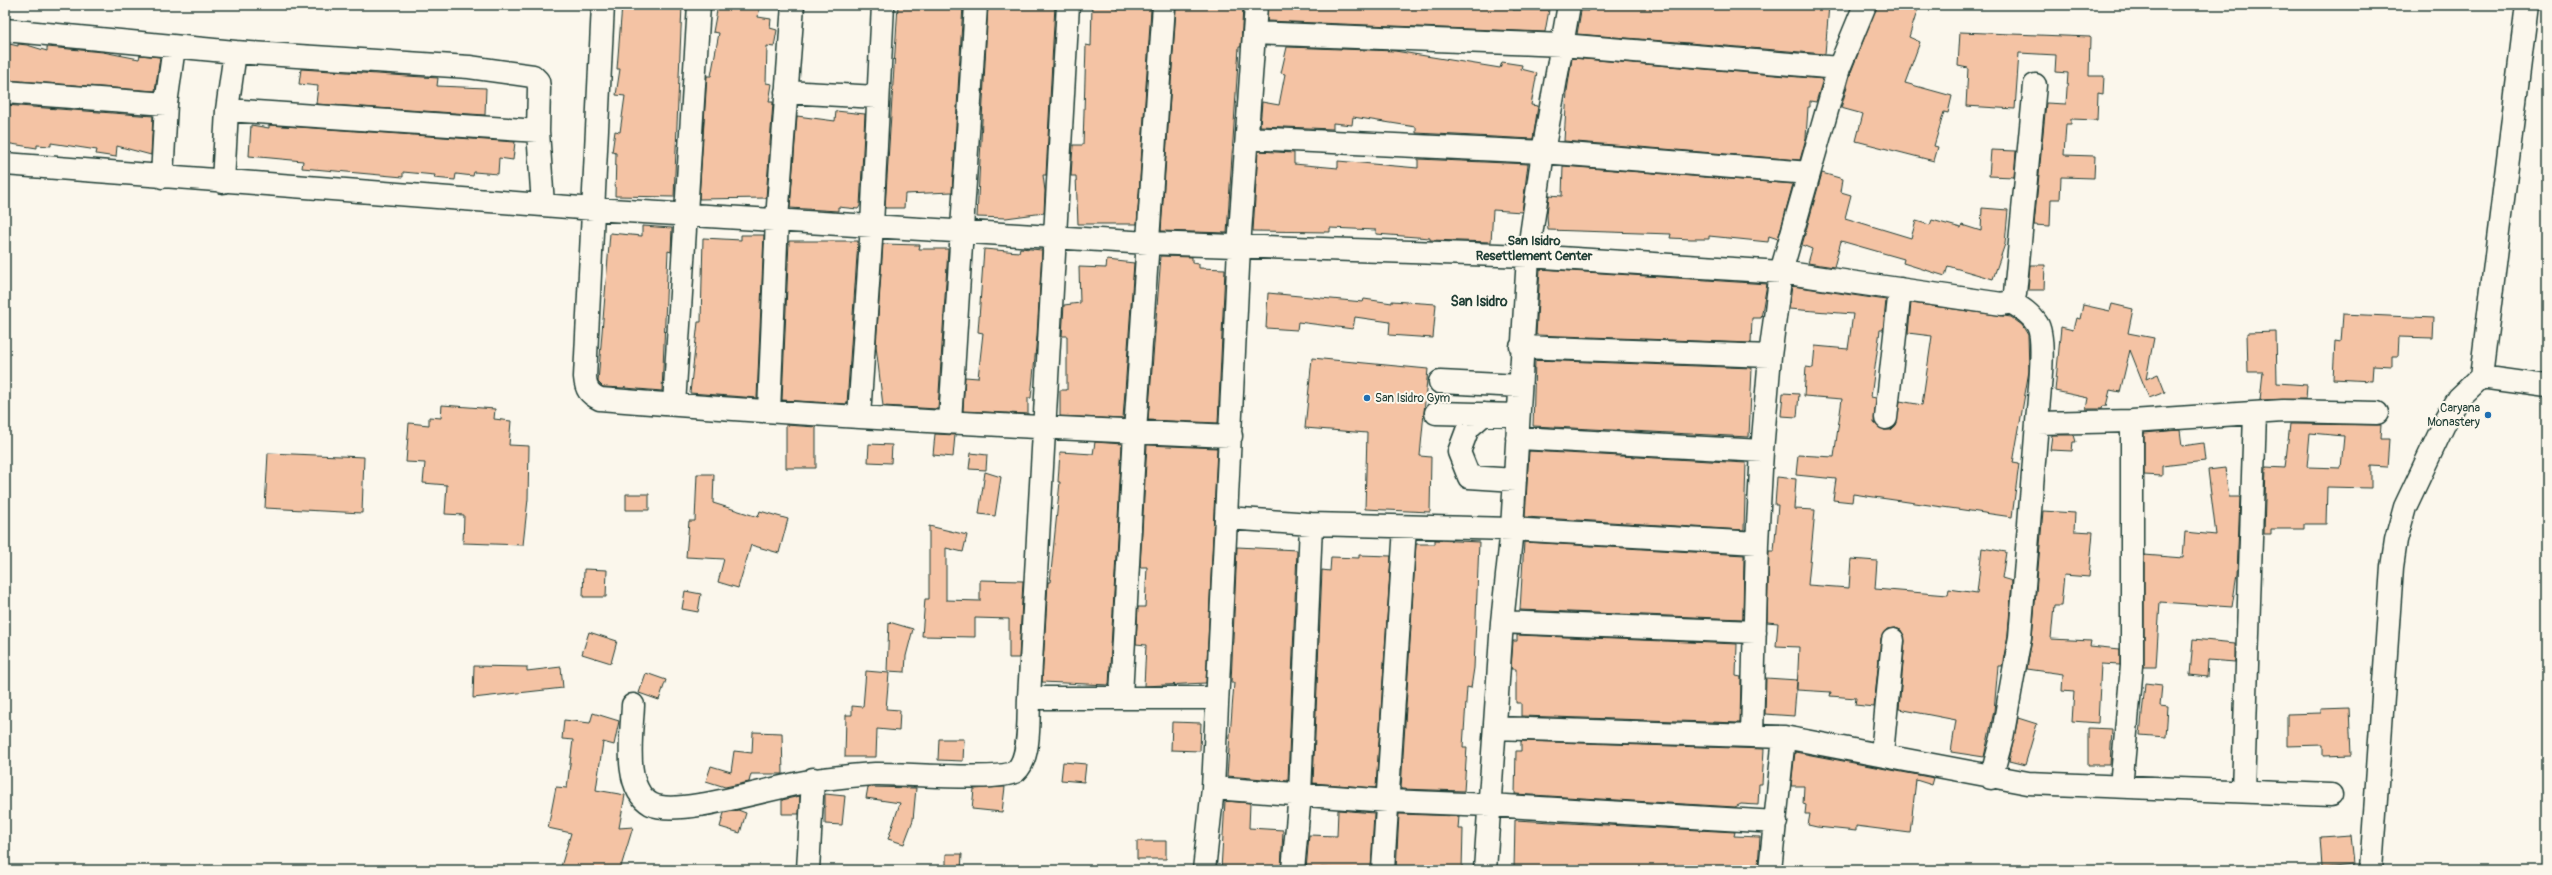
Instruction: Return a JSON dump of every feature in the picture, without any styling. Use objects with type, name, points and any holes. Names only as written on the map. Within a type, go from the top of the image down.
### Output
[{"type":"street","points":[[603,5],[586,388],[591,395],[600,399],[674,405],[1044,428],[1231,436]]},
{"type":"street","points":[[674,405],[699,5]]},
{"type":"street","points":[[769,411],[777,219],[793,5]]},
{"type":"street","points":[[859,416],[872,225],[877,97],[883,5]]},
{"type":"street","points":[[950,421],[976,5]]},
{"type":"street","points":[[633,705],[631,761],[634,786],[651,804],[662,808],[696,804],[813,779],[874,774],[984,777],[1006,775],[1015,771],[1022,764],[1026,751],[1030,698],[1068,5]]},
{"type":"street","points":[[1121,696],[1135,432],[1164,5]]},
{"type":"street","points":[[1204,870],[1213,788],[1216,698],[1227,518],[1239,247],[1256,5]]},
{"type":"street","points":[[1484,870],[1490,805],[1502,622],[1512,529],[1518,438],[1521,347],[1528,256],[1543,152],[1569,5]]},
{"type":"street","points":[[1752,735],[1757,543],[1762,451],[1770,356],[1781,272],[1839,68],[1865,5]]},
{"type":"street","points":[[2371,870],[2392,567],[2396,540],[2405,507],[2447,418],[2459,398],[2481,377],[2527,5]]},
{"type":"street","points":[[5,30],[234,52],[469,67],[533,76],[538,81],[538,131],[543,206]]},
{"type":"street","points":[[1254,33],[1562,45],[1839,68]]},
{"type":"street","points":[[162,177],[166,104],[174,47]]},
{"type":"street","points":[[223,182],[226,110],[234,52]]},
{"type":"street","points":[[2011,302],[2015,294],[2036,86]]},
{"type":"street","points":[[5,92],[166,104]]},
{"type":"street","points":[[786,92],[877,97]]},
{"type":"street","points":[[226,110],[538,131]]},
{"type":"street","points":[[1247,138],[1543,152],[1809,173]]},
{"type":"street","points":[[5,164],[543,206],[963,230],[1148,243],[1528,256],[1781,272],[2002,304],[2011,302],[2029,313],[2038,325],[2042,341],[2020,637],[2002,738],[1991,778]]},
{"type":"street","points":[[1886,418],[1900,289]]},
{"type":"street","points":[[1521,347],[1770,356]]},
{"type":"street","points":[[2481,377],[2547,386]]},
{"type":"street","points":[[1440,382],[1468,385],[1520,386]]},
{"type":"street","points":[[1468,385],[1476,414],[1468,428],[1459,452],[1469,477],[1515,480]]},
{"type":"street","points":[[2037,423],[2132,421],[2283,411],[2377,413]]},
{"type":"street","points":[[1436,413],[1518,415]]},
{"type":"street","points":[[2243,791],[2255,413]]},
{"type":"street","points":[[2121,787],[2132,666],[2132,421]]},
{"type":"street","points":[[1518,438],[1762,451]]},
{"type":"street","points":[[1227,518],[1311,524],[1512,529],[1757,543]]},
{"type":"street","points":[[1293,870],[1300,794],[1311,524]]},
{"type":"street","points":[[1383,870],[1405,527]]},
{"type":"street","points":[[1502,622],[1755,632]]},
{"type":"street","points":[[1882,754],[1893,640]]},
{"type":"street","points":[[1030,698],[1121,696],[1216,698]]},
{"type":"street","points":[[1495,728],[1784,737],[1882,754],[1991,778],[2028,783],[2331,795]]},
{"type":"street","points":[[1770,870],[1784,737]]},
{"type":"street","points":[[808,870],[813,779]]},
{"type":"street","points":[[1213,788],[1388,801],[1490,805],[1776,822]]},
{"type":"building","points":[[622,5],[682,5],[674,197],[615,196],[616,153],[612,152],[615,131],[620,132],[625,96],[616,95],[620,69],[617,69]]},
{"type":"building","points":[[718,5],[760,5],[758,17],[771,19],[770,28],[777,30],[774,47],[767,46],[766,83],[772,84],[769,102],[773,102],[766,198],[699,199],[707,76],[711,76],[719,33],[713,32]]},
{"type":"building","points":[[898,5],[963,5],[952,192],[905,194],[904,208],[885,208]]},
{"type":"building","points":[[988,5],[1055,5],[1046,175],[1043,175],[1045,191],[1044,213],[1006,218],[977,217]]},
{"type":"building","points":[[1092,5],[1117,5],[1117,9],[1151,9],[1137,224],[1078,224],[1076,176],[1071,176],[1073,145],[1083,145],[1086,45],[1091,46]]},
{"type":"building","points":[[1182,5],[1243,5],[1227,233],[1161,231],[1176,9],[1182,9]]},
{"type":"building","points":[[1268,5],[1513,5],[1513,10],[1549,10],[1545,32],[1267,21]]},
{"type":"building","points":[[1589,5],[1800,7],[1800,5],[1829,5],[1825,54],[1577,34],[1581,11],[1588,11]]},
{"type":"building","points":[[1877,5],[1919,5],[1909,37],[1920,42],[1905,83],[1952,96],[1948,113],[1944,112],[1934,146],[1938,147],[1934,161],[1856,141],[1863,114],[1841,108],[1851,72]]},
{"type":"building","points":[[1960,32],[2090,37],[2089,76],[2104,76],[2103,94],[2098,93],[2097,120],[2071,119],[2071,124],[2066,124],[2064,155],[2095,156],[2094,178],[2061,177],[2060,199],[2051,199],[2050,226],[2034,225],[2046,103],[2066,104],[2068,73],[2055,72],[2056,55],[2019,53],[2015,109],[1966,106],[1968,68],[1958,66]]},
{"type":"building","points":[[5,43],[18,46],[18,44],[27,45],[47,51],[47,47],[103,52],[139,59],[140,55],[160,57],[155,91],[5,80]]},
{"type":"building","points":[[1287,47],[1395,51],[1500,68],[1502,62],[1522,65],[1521,69],[1537,73],[1531,105],[1538,106],[1533,139],[1416,133],[1416,127],[1353,117],[1352,125],[1333,123],[1333,129],[1260,126],[1262,102],[1279,105],[1285,74],[1281,73]]},
{"type":"building","points":[[1572,58],[1823,79],[1816,102],[1810,101],[1810,107],[1808,107],[1806,138],[1800,160],[1564,141],[1567,91]]},
{"type":"building","points":[[301,69],[438,78],[437,86],[486,88],[485,115],[316,104],[318,86],[299,84]]},
{"type":"building","points":[[5,105],[153,116],[151,155],[117,146],[116,157],[96,154],[97,150],[51,143],[51,146],[37,145],[37,148],[5,143]]},
{"type":"building","points":[[836,111],[865,114],[860,206],[858,209],[838,207],[838,211],[790,208],[797,116],[835,121]]},
{"type":"building","points":[[251,125],[269,128],[269,125],[515,142],[513,160],[499,158],[498,174],[474,172],[473,176],[456,174],[455,180],[434,178],[435,175],[403,172],[403,177],[302,168],[303,161],[249,156]]},
{"type":"building","points":[[1991,150],[2016,151],[2014,177],[1989,176]]},
{"type":"building","points":[[1258,151],[1294,153],[1294,164],[1338,168],[1338,161],[1418,168],[1418,159],[1528,164],[1522,212],[1493,210],[1491,242],[1430,240],[1430,238],[1376,234],[1376,230],[1330,228],[1330,232],[1253,231]]},
{"type":"building","points":[[1563,166],[1793,184],[1778,239],[1769,236],[1768,242],[1709,236],[1709,239],[1691,239],[1670,238],[1671,234],[1548,230],[1547,215],[1549,195],[1562,196]]},
{"type":"building","points":[[1822,173],[1843,179],[1841,192],[1851,195],[1845,218],[1911,238],[1916,221],[1930,225],[1932,220],[1961,228],[1962,225],[1981,231],[1982,208],[2008,210],[2005,244],[1993,279],[1948,266],[1945,276],[1903,263],[1904,259],[1841,241],[1834,267],[1808,263],[1812,249],[1802,245]]},
{"type":"building","points":[[642,226],[672,228],[671,252],[668,251],[662,391],[625,388],[625,386],[624,388],[603,387],[598,382],[610,233],[642,236]]},
{"type":"building","points":[[741,235],[764,235],[757,398],[690,393],[698,322],[701,322],[703,238],[741,240]]},
{"type":"building","points":[[789,241],[858,241],[847,404],[782,400]]},
{"type":"building","points":[[883,244],[920,245],[919,249],[948,249],[938,409],[883,406],[876,346]]},
{"type":"building","points":[[1020,248],[1042,250],[1037,336],[1031,398],[1028,398],[1028,414],[963,411],[965,377],[978,378],[983,333],[978,332],[984,249],[1019,252]]},
{"type":"building","points":[[1161,256],[1192,257],[1192,263],[1199,264],[1199,268],[1225,269],[1218,423],[1148,420]]},
{"type":"building","points":[[1107,260],[1134,263],[1123,419],[1060,416],[1060,390],[1067,390],[1067,336],[1062,336],[1064,305],[1080,303],[1079,267],[1106,268]]},
{"type":"building","points":[[2030,265],[2045,265],[2044,290],[2028,290]]},
{"type":"building","points":[[1540,269],[1767,284],[1761,318],[1752,318],[1751,343],[1536,335]]},
{"type":"building","points":[[1792,286],[1886,300],[1883,330],[1880,330],[1871,397],[1876,398],[1874,423],[1884,430],[1891,430],[1896,425],[1900,401],[1922,405],[1932,336],[1908,333],[1911,303],[2011,317],[2022,325],[2028,335],[2029,371],[2013,463],[2019,464],[2012,517],[1853,494],[1852,502],[1833,500],[1836,479],[1796,475],[1798,455],[1834,457],[1842,399],[1804,396],[1806,367],[1813,368],[1815,346],[1848,349],[1853,314],[1789,309]]},
{"type":"building","points":[[1268,293],[1363,302],[1364,299],[1392,303],[1392,301],[1436,304],[1433,338],[1389,335],[1390,322],[1355,317],[1353,329],[1298,322],[1297,330],[1266,328]]},
{"type":"building","points":[[2112,304],[2133,309],[2128,333],[2154,338],[2146,379],[2158,374],[2165,392],[2149,398],[2130,350],[2120,392],[2110,390],[2106,406],[2103,406],[2102,409],[2086,409],[2088,398],[2055,391],[2061,327],[2073,330],[2076,318],[2080,319],[2083,305],[2110,311]]},
{"type":"building","points":[[2343,314],[2434,318],[2433,338],[2399,337],[2398,356],[2392,356],[2392,366],[2373,365],[2372,381],[2333,379],[2335,341],[2341,342]]},
{"type":"building","points":[[2276,332],[2277,383],[2307,385],[2306,399],[2260,400],[2263,372],[2248,372],[2247,333]]},
{"type":"building","name":"San Isidro Gym","points":[[1312,358],[1428,369],[1420,456],[1431,457],[1430,512],[1365,509],[1367,433],[1305,428]]},
{"type":"building","points":[[1535,360],[1752,368],[1749,437],[1533,426]]},
{"type":"building","points":[[1783,393],[1799,394],[1797,417],[1781,416]]},
{"type":"building","points":[[442,405],[495,409],[494,419],[511,421],[509,445],[529,446],[528,499],[523,545],[463,543],[464,515],[445,514],[447,485],[423,483],[425,463],[406,462],[409,423],[429,425],[429,417],[441,418]]},
{"type":"building","points":[[2290,424],[2381,425],[2380,439],[2389,439],[2387,467],[2371,466],[2371,488],[2327,487],[2326,524],[2304,524],[2304,529],[2271,529],[2271,534],[2264,534],[2266,467],[2285,468]],"holes":[[[2310,433],[2344,436],[2341,468],[2307,467]]]},
{"type":"building","points":[[786,425],[816,427],[816,468],[786,468]]},
{"type":"building","points":[[2180,430],[2182,446],[2203,443],[2205,461],[2162,466],[2162,476],[2144,475],[2144,433]]},
{"type":"building","points":[[935,434],[955,435],[953,457],[933,455]]},
{"type":"building","points":[[2052,435],[2074,435],[2076,442],[2073,442],[2072,451],[2050,450]]},
{"type":"building","points":[[1095,442],[1122,444],[1109,685],[1042,682],[1048,582],[1050,582],[1060,482],[1058,482],[1060,452],[1093,454]]},
{"type":"building","points":[[869,444],[892,445],[891,463],[868,462]]},
{"type":"building","points":[[1147,445],[1217,448],[1206,683],[1144,686],[1146,645],[1136,644],[1138,607],[1145,607],[1147,567],[1140,567]]},
{"type":"building","points":[[1529,451],[1746,463],[1744,530],[1525,517]]},
{"type":"building","points":[[268,453],[364,457],[362,513],[265,508]]},
{"type":"building","points":[[971,453],[987,455],[986,470],[969,469]]},
{"type":"building","points":[[2225,468],[2229,497],[2240,497],[2237,574],[2232,607],[2160,602],[2156,667],[2144,667],[2144,555],[2183,558],[2185,532],[2216,535],[2208,470]]},
{"type":"building","points":[[985,472],[1001,477],[995,516],[979,514]]},
{"type":"building","points":[[697,474],[714,474],[713,503],[758,517],[760,511],[788,519],[779,553],[751,545],[738,588],[718,582],[724,559],[686,557],[689,521],[695,521]]},
{"type":"building","points":[[1777,477],[1796,479],[1794,509],[1815,510],[1808,585],[1849,588],[1851,559],[1877,561],[1875,589],[1948,595],[1949,589],[1977,593],[1982,548],[2006,552],[2002,578],[2012,581],[2008,635],[2002,666],[1998,666],[1994,711],[1984,757],[1951,752],[1956,720],[1899,709],[1905,641],[1901,630],[1895,628],[1887,629],[1881,638],[1874,707],[1855,705],[1856,698],[1830,696],[1831,692],[1797,690],[1799,647],[1776,646],[1778,623],[1767,622],[1769,551],[1774,551],[1778,505],[1775,505]]},
{"type":"building","points":[[626,494],[649,494],[649,510],[626,510]]},
{"type":"building","points":[[2043,511],[2075,513],[2074,531],[2093,532],[2089,577],[2064,575],[2061,606],[2054,606],[2051,639],[2091,641],[2090,646],[2120,649],[2120,665],[2101,664],[2098,723],[2072,721],[2074,692],[2062,691],[2063,674],[2027,669],[2032,638]]},
{"type":"building","points":[[929,526],[967,535],[963,552],[946,548],[946,600],[980,601],[980,580],[1023,581],[1019,658],[1009,658],[1009,619],[975,618],[975,637],[922,636],[925,599],[929,599]]},
{"type":"building","points":[[1435,540],[1479,542],[1474,668],[1471,688],[1467,687],[1463,747],[1467,747],[1464,791],[1401,789],[1416,544],[1435,544]]},
{"type":"building","points":[[1524,542],[1744,555],[1743,619],[1520,610]]},
{"type":"building","points":[[1237,547],[1297,550],[1288,781],[1227,776],[1234,683],[1231,683]]},
{"type":"building","points":[[1359,555],[1391,556],[1376,788],[1313,783],[1322,570],[1330,571],[1331,557],[1359,558]]},
{"type":"building","points":[[584,569],[607,570],[606,597],[583,597]]},
{"type":"building","points":[[685,591],[701,594],[698,612],[682,609]]},
{"type":"building","points":[[889,622],[913,629],[906,656],[905,672],[887,671]]},
{"type":"building","points":[[589,632],[617,641],[611,663],[582,654]]},
{"type":"building","points":[[1517,635],[1737,644],[1736,676],[1741,677],[1740,723],[1521,716],[1521,703],[1516,703],[1516,669],[1511,669],[1513,641],[1517,641]]},
{"type":"building","points":[[2193,639],[2235,643],[2235,662],[2208,660],[2207,677],[2190,675]]},
{"type":"building","points":[[474,666],[527,667],[527,671],[561,667],[563,688],[473,698]]},
{"type":"building","points":[[866,671],[889,673],[886,709],[900,710],[899,731],[877,729],[876,757],[845,757],[846,715],[852,715],[852,706],[863,707]]},
{"type":"building","points":[[646,673],[666,680],[659,700],[639,693]]},
{"type":"building","points":[[1766,678],[1797,680],[1794,716],[1765,714]]},
{"type":"building","points":[[2145,683],[2162,685],[2160,706],[2168,707],[2166,737],[2140,735]]},
{"type":"building","points":[[2349,708],[2351,755],[2323,756],[2323,745],[2287,746],[2287,714],[2321,713],[2321,709]]},
{"type":"building","points":[[593,713],[619,721],[614,745],[603,742],[596,790],[625,795],[619,828],[633,827],[620,870],[560,870],[571,833],[548,828],[556,787],[567,788],[573,740],[562,739],[564,720],[590,723]]},
{"type":"building","points":[[2018,718],[2037,724],[2025,765],[2009,761]]},
{"type":"building","points":[[1172,722],[1201,723],[1200,751],[1171,750]]},
{"type":"building","points":[[2088,728],[2112,729],[2110,765],[2088,765]]},
{"type":"building","points":[[753,732],[782,733],[783,774],[751,774],[749,782],[725,787],[706,781],[711,766],[731,772],[734,751],[752,753]]},
{"type":"building","points":[[939,739],[964,739],[963,761],[938,760]]},
{"type":"building","points":[[1521,741],[1764,749],[1762,784],[1759,784],[1758,805],[1741,804],[1735,807],[1515,794],[1516,751],[1521,751]]},
{"type":"building","points":[[1795,752],[1934,778],[1932,785],[1916,780],[1910,833],[1856,826],[1856,831],[1817,827],[1808,825],[1810,814],[1805,814],[1806,805],[1803,804],[1804,786],[1791,786]]},
{"type":"building","points":[[1063,762],[1086,764],[1084,782],[1061,780]]},
{"type":"building","points":[[868,787],[916,788],[913,820],[904,844],[888,839],[900,803],[866,798]]},
{"type":"building","points":[[1005,787],[1002,812],[972,809],[974,789]]},
{"type":"building","points":[[825,794],[845,796],[842,825],[825,824]]},
{"type":"building","points":[[800,796],[799,814],[782,814],[782,800]]},
{"type":"building","points":[[1225,801],[1250,803],[1249,828],[1283,830],[1281,870],[1221,870]]},
{"type":"building","points":[[738,810],[746,813],[740,833],[720,827],[724,813]]},
{"type":"building","points":[[1338,810],[1374,813],[1371,870],[1321,868],[1321,870],[1306,870],[1309,835],[1337,836]]},
{"type":"building","points":[[1399,814],[1459,816],[1458,829],[1463,829],[1462,870],[1396,870]]},
{"type":"building","points":[[1515,820],[1735,832],[1734,836],[1760,837],[1758,867],[1752,867],[1752,870],[1514,870]]},
{"type":"building","points":[[2351,835],[2354,865],[2322,868],[2320,837]]},
{"type":"building","points":[[1137,841],[1166,841],[1166,859],[1137,859]]},
{"type":"building","points":[[946,854],[962,854],[961,870],[946,870]]},
{"type":"place","name":"San Isidro Gym","points":[[1367,398]]},
{"type":"place","name":"Caryana Monastery","points":[[2488,415]]},
{"type":"district","name":"San Isidro Resettlement Center","points":[[1534,248]]},
{"type":"district","name":"San Isidro","points":[[1479,301]]}]
